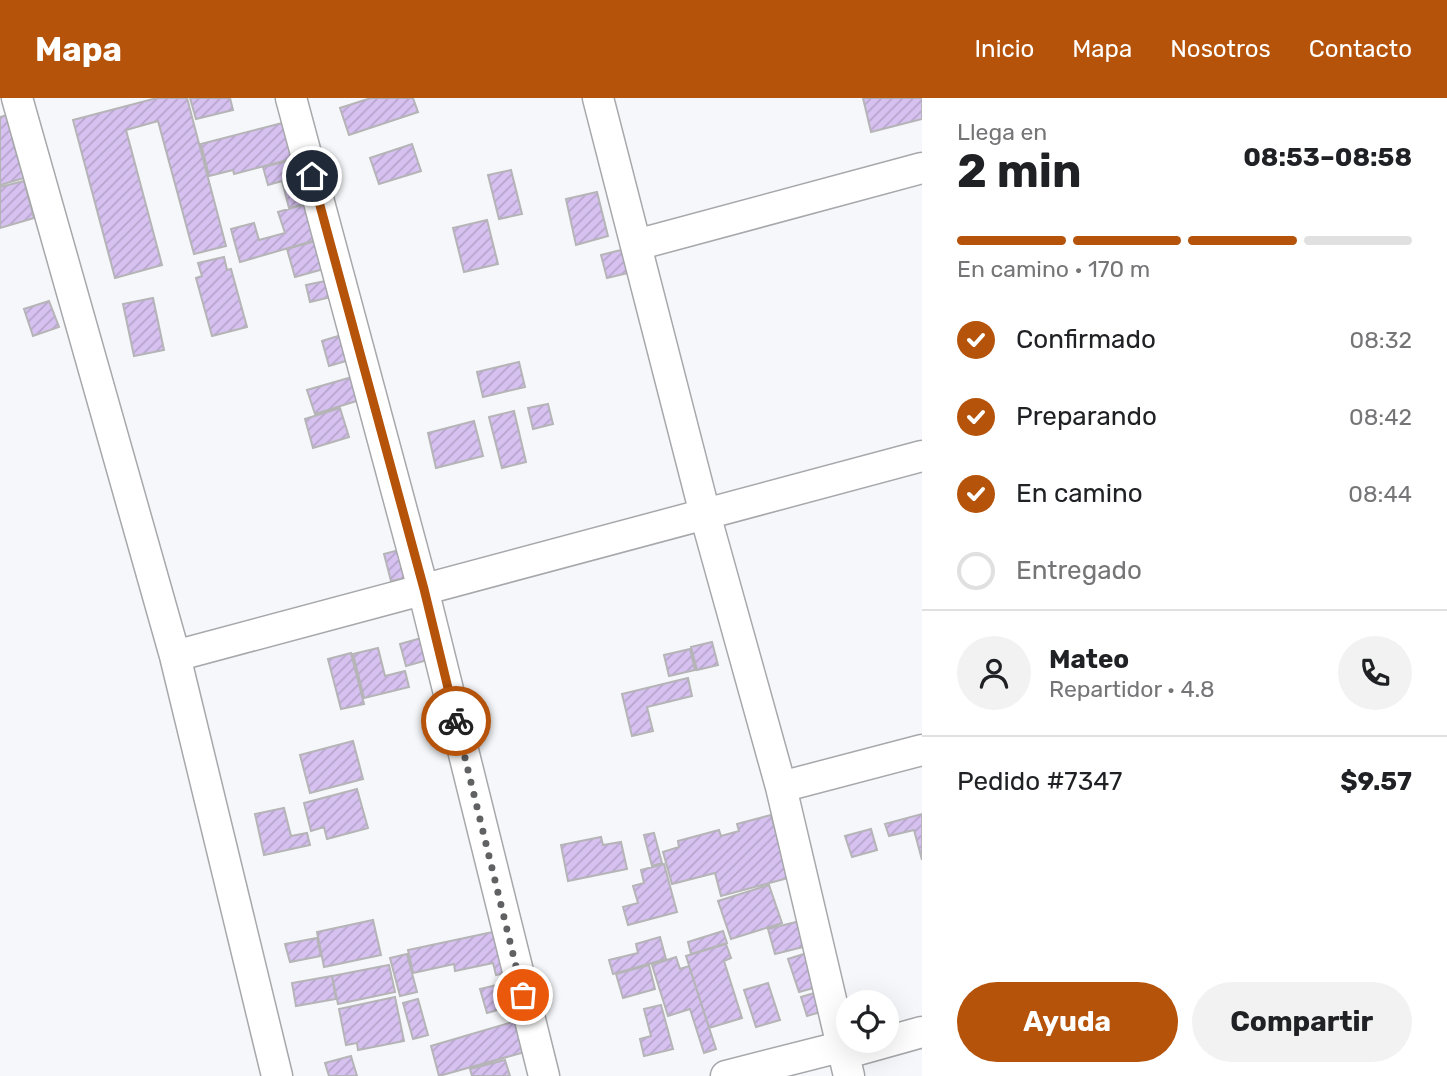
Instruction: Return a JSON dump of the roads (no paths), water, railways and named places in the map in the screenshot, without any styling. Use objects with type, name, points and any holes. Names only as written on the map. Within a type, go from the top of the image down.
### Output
[{"type":"street","points":[[17,98],[175,656],[277,1076]]},
{"type":"street","points":[[290,98],[424,589],[544,1076]]},
{"type":"street","points":[[598,98],[705,514],[781,787],[844,1059]]},
{"type":"street","points":[[636,245],[922,168]]},
{"type":"street","points":[[175,656],[922,456]]},
{"type":"street","points":[[781,787],[922,750]]},
{"type":"street","points":[[726,1076],[844,1059],[922,1032]]}]
